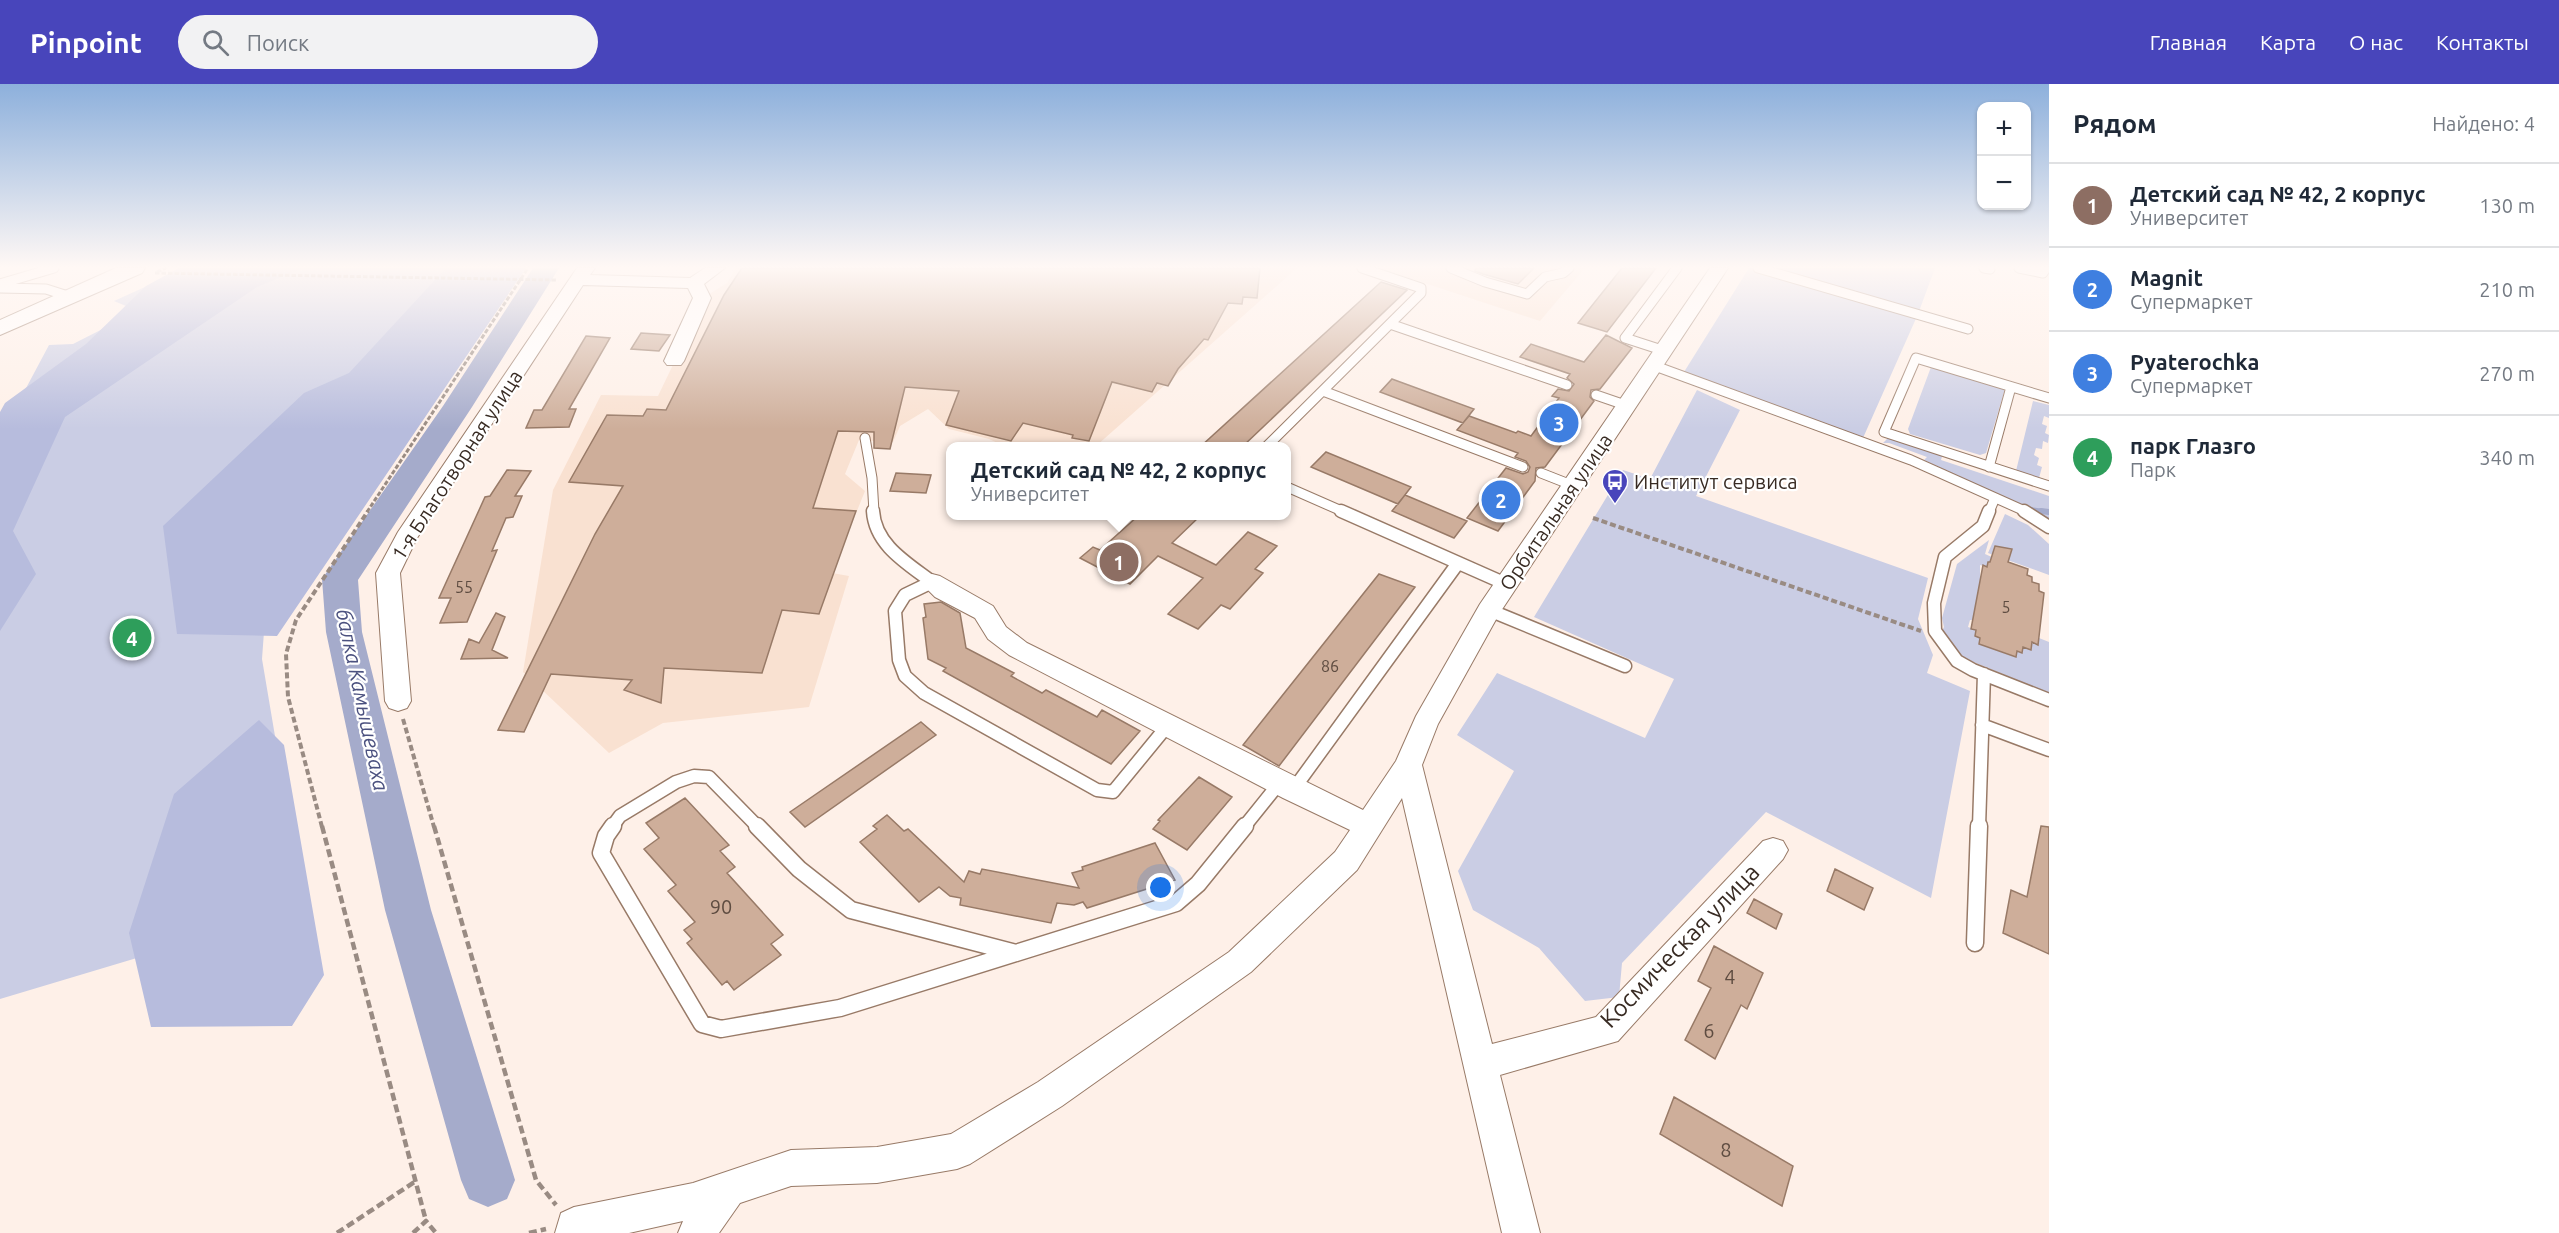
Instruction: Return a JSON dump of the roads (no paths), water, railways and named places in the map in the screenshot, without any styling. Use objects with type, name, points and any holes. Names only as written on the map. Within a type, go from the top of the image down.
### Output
[{"type":"street","points":[[0,328],[15,322]]},
{"type":"street","name":"1-я Благотворная улица","points":[[398,701],[388,573],[406,537],[550,322]]},
{"type":"street","points":[[674,361],[692,322]]},
{"type":"street","name":"Орбитальная улица","points":[[574,1230],[693,1200],[791,1168],[877,1165],[957,1151],[1050,1094],[1240,962],[1346,861],[1408,765],[1425,723],[1506,584],[1684,322]]},
{"type":"street","points":[[932,582],[984,612],[997,633],[1018,649],[1369,826]]},
{"type":"street","points":[[1408,765],[1521,1233]]},
{"type":"street","name":"Космическая улица","points":[[1480,1064],[1606,1030],[1773,850]]},
{"type":"street","points":[[697,1233],[729,1188]]},
{"type":"lane","points":[[1272,442],[1392,322]]},
{"type":"lane","points":[[1637,322],[1625,338],[1660,359],[1871,446],[1911,460],[2031,514],[2049,527]]},
{"type":"lane","points":[[1943,322],[1968,329]]},
{"type":"lane","points":[[1390,324],[1567,385]]},
{"type":"lane","points":[[1871,446],[1884,432],[1916,358],[2049,398]]},
{"type":"lane","points":[[1989,467],[2011,387]]},
{"type":"lane","points":[[1323,391],[1523,467]]},
{"type":"lane","points":[[1596,395],[1628,406]]},
{"type":"lane","points":[[1884,432],[2049,486]]},
{"type":"lane","points":[[865,438],[872,478],[874,522],[889,549],[932,582],[905,595],[895,611],[898,660],[905,676],[924,693],[1097,790],[1113,792],[1168,725]]},
{"type":"lane","points":[[1541,474],[1574,486]]},
{"type":"lane","points":[[1291,489],[1506,584]]},
{"type":"lane","points":[[1995,498],[1983,526],[1945,557],[1934,603],[1935,631],[1957,661],[2049,700]]},
{"type":"lane","points":[[1016,953],[851,910],[799,869],[708,777],[694,776],[676,782],[620,816],[606,836],[602,853],[702,1024],[721,1029],[840,1008],[1016,953],[1176,903],[1198,884],[1287,786],[1458,563]]},
{"type":"lane","points":[[1490,610],[1625,666]]},
{"type":"lane","points":[[1975,943],[1984,674]]},
{"type":"lane","points":[[1982,725],[2049,750]]},
{"type":"waterway","name":"балка Камышеваха","points":[[488,1180],[408,910],[344,632],[340,579],[457,407],[512,322]]},
{"type":"waterway","points":[[2028,509],[2049,512],[2041,511]]},
{"type":"place","name":"Pyaterochka","points":[[1559,423]]},
{"type":"place","name":"Magnit","points":[[1501,500]]},
{"type":"place","name":"Институт сервиса","points":[[1615,505]]},
{"type":"place","name":"Детский сад № 42, 2 корпус","points":[[1119,562]]},
{"type":"place","name":"парк Глазго","points":[[132,638]]}]
